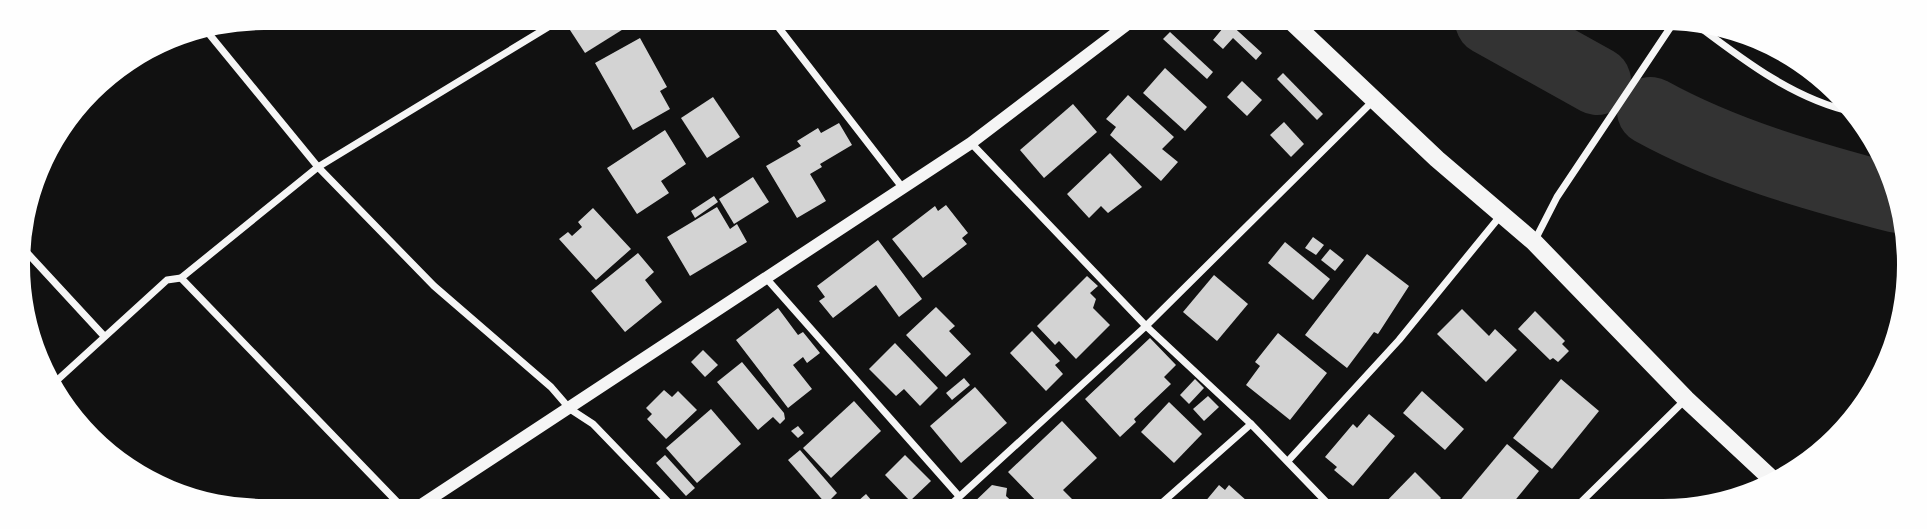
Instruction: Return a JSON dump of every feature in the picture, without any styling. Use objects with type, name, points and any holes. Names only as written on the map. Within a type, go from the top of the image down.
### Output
[{"type":"main road","points":[[1301,30],[1437,159],[1534,242],[1686,399],[1767,475]]},
{"type":"street","points":[[60,379],[167,280],[181,278],[318,167],[545,30]]},
{"type":"street","points":[[781,30],[902,187]]},
{"type":"street","points":[[430,499],[971,143],[1120,30]]},
{"type":"street","points":[[1534,242],[1557,197],[1668,30]]},
{"type":"street","points":[[1710,34],[1749,64],[1822,105],[1837,109]]},
{"type":"street","points":[[211,37],[318,167],[435,286],[551,387],[570,409],[593,424],[665,499]]},
{"type":"street","points":[[955,499],[1146,326],[1375,100]]},
{"type":"street","points":[[971,143],[1146,326],[1251,424],[1324,499]]},
{"type":"street","points":[[1288,461],[1399,340],[1503,213]]},
{"type":"street","points":[[30,256],[104,337]]},
{"type":"street","points":[[181,278],[394,499]]},
{"type":"street","points":[[766,278],[958,495]]},
{"type":"street","points":[[1584,499],[1686,399]]},
{"type":"street","points":[[1167,499],[1251,424]]},
{"type":"building","points":[[570,30],[622,30],[585,53]]},
{"type":"building","points":[[1221,30],[1237,30],[1262,53],[1256,60],[1233,38],[1223,49],[1213,40]]},
{"type":"building","points":[[1170,32],[1213,72],[1207,79],[1163,39]]},
{"type":"building","points":[[640,38],[667,87],[660,91],[670,109],[633,130],[595,63]]},
{"type":"building","points":[[1165,68],[1207,107],[1185,131],[1143,93]]},
{"type":"building","points":[[1283,73],[1323,114],[1317,120],[1277,79]]},
{"type":"building","points":[[1242,81],[1262,100],[1247,116],[1227,97]]},
{"type":"building","points":[[1128,95],[1174,137],[1162,149],[1178,162],[1161,181],[1110,135],[1116,127],[1106,119]]},
{"type":"building","points":[[713,97],[740,137],[707,158],[681,118]]},
{"type":"building","points":[[1073,104],[1097,132],[1044,178],[1020,150]]},
{"type":"building","points":[[1284,122],[1304,144],[1291,157],[1270,135]]},
{"type":"building","points":[[839,123],[852,145],[820,164],[822,167],[810,174],[826,201],[797,218],[766,166],[801,146],[797,141],[818,128],[821,133]]},
{"type":"building","points":[[665,130],[686,164],[661,181],[669,193],[637,214],[607,168]]},
{"type":"building","points":[[1110,153],[1142,187],[1108,213],[1101,206],[1089,218],[1067,194]]},
{"type":"building","points":[[753,177],[769,202],[734,224],[719,199]]},
{"type":"building","points":[[714,196],[718,202],[695,218],[691,211]]},
{"type":"building","points":[[946,205],[968,233],[962,238],[967,244],[923,278],[892,239],[935,206],[938,211]]},
{"type":"building","points":[[717,207],[730,229],[737,224],[747,242],[690,276],[667,237]]},
{"type":"building","points":[[593,208],[631,249],[596,280],[559,239],[568,232],[572,236],[582,227],[578,222]]},
{"type":"building","points":[[1313,237],[1324,245],[1316,255],[1305,248]]},
{"type":"building","points":[[878,240],[922,299],[899,317],[876,285],[833,318],[819,301],[825,297],[817,286]]},
{"type":"building","points":[[1285,242],[1330,279],[1313,300],[1268,263]]},
{"type":"building","points":[[1330,249],[1344,260],[1335,271],[1321,260]]},
{"type":"building","points":[[638,253],[654,272],[645,280],[662,302],[625,332],[591,291]]},
{"type":"building","points":[[1367,254],[1409,286],[1378,334],[1374,332],[1347,368],[1305,335]]},
{"type":"building","points":[[1214,275],[1248,304],[1217,341],[1183,312]]},
{"type":"building","points":[[1087,276],[1098,286],[1090,293],[1096,299],[1093,308],[1110,325],[1076,359],[1059,341],[1055,345],[1037,326]]},
{"type":"building","points":[[936,307],[955,326],[949,331],[971,354],[946,377],[906,335]]},
{"type":"building","points":[[778,308],[798,335],[803,332],[820,353],[807,363],[803,357],[793,365],[812,389],[788,408],[736,340]]},
{"type":"building","points":[[1462,309],[1489,336],[1495,329],[1517,350],[1486,382],[1437,334]]},
{"type":"building","points":[[1535,311],[1565,341],[1562,344],[1569,351],[1558,362],[1553,358],[1550,360],[1518,329]]},
{"type":"building","points":[[1032,331],[1060,361],[1055,365],[1063,374],[1046,391],[1010,353]]},
{"type":"building","points":[[1278,333],[1327,373],[1290,420],[1246,385],[1260,366],[1255,362]]},
{"type":"building","points":[[1150,338],[1176,365],[1164,377],[1171,384],[1134,419],[1136,422],[1120,437],[1085,399]]},
{"type":"building","points":[[895,343],[938,388],[920,406],[904,389],[896,396],[869,369]]},
{"type":"building","points":[[703,350],[718,365],[705,377],[691,362]]},
{"type":"building","points":[[742,362],[784,413],[785,419],[780,424],[773,417],[758,430],[717,382]]},
{"type":"building","points":[[964,378],[970,385],[952,400],[946,393]]},
{"type":"building","points":[[1195,379],[1204,388],[1189,404],[1180,395]]},
{"type":"building","points":[[1561,379],[1599,411],[1552,469],[1513,438]]},
{"type":"building","points":[[975,387],[1007,423],[961,463],[930,426]]},
{"type":"building","points":[[664,390],[672,397],[678,391],[697,410],[666,439],[647,419],[652,414],[646,408]]},
{"type":"building","points":[[1422,391],[1464,429],[1445,450],[1403,413]]},
{"type":"building","points":[[1208,396],[1219,407],[1204,421],[1193,409]]},
{"type":"building","points":[[854,401],[881,431],[831,478],[803,448]]},
{"type":"building","points":[[1169,402],[1202,434],[1174,463],[1141,432]]},
{"type":"building","points":[[711,409],[741,444],[697,483],[666,448]]},
{"type":"building","points":[[1369,414],[1395,436],[1353,486],[1334,470],[1337,467],[1325,457],[1353,424],[1357,428]]},
{"type":"building","points":[[1062,421],[1097,458],[1063,490],[1072,499],[1034,499],[1008,472]]},
{"type":"building","points":[[798,426],[804,433],[798,438],[791,431]]},
{"type":"building","points":[[1507,444],[1539,471],[1516,499],[1461,499]]},
{"type":"building","points":[[800,450],[837,493],[831,499],[822,499],[788,460]]},
{"type":"building","points":[[665,455],[695,488],[686,496],[656,463]]},
{"type":"building","points":[[905,455],[931,481],[912,499],[908,499],[885,475]]},
{"type":"building","points":[[1415,472],[1441,498],[1440,499],[1389,499]]},
{"type":"building","points":[[992,485],[1007,488],[1006,496],[1009,499],[977,499]]},
{"type":"building","points":[[1219,485],[1225,490],[1229,485],[1245,499],[1207,499]]},
{"type":"waterway","points":[[1505,30],[1597,81]]},
{"type":"waterway","points":[[1651,111],[1740,152],[1886,196]]}]
